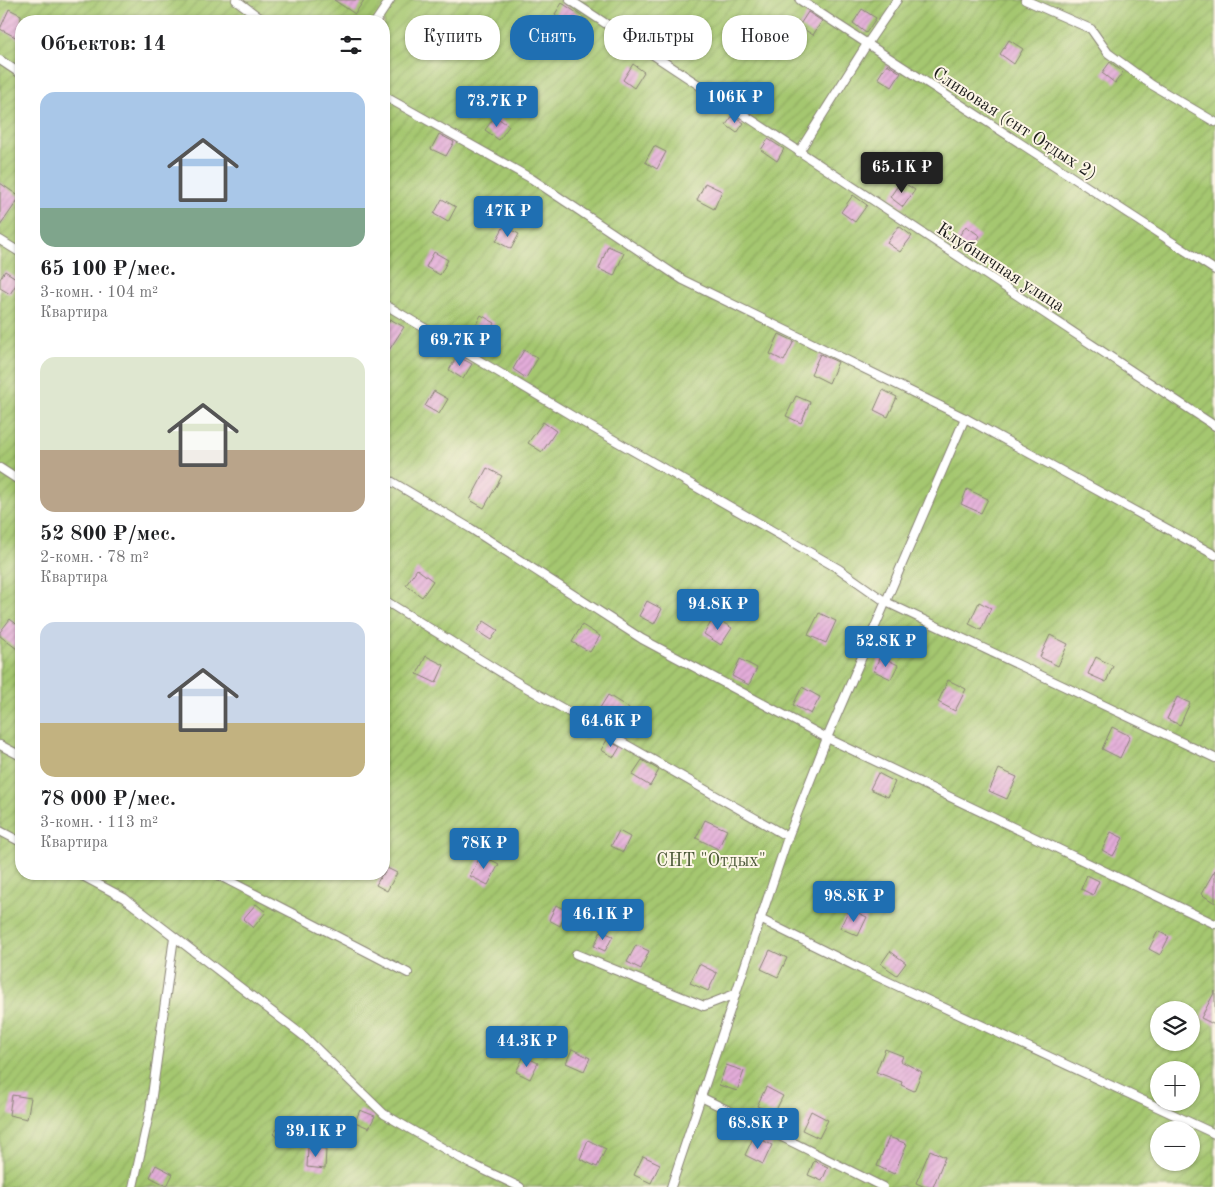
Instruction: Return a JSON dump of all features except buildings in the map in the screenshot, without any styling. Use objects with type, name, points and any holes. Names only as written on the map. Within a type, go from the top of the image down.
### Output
[{"type":"lane","points":[[236,0],[256,15]]},
{"type":"lane","points":[[380,15],[390,0]]},
{"type":"lane","name":"Клубничная улица","points":[[570,0],[1215,426]]},
{"type":"lane","name":"Сливовая (снт Отдых 2)","points":[[800,0],[1215,270]]},
{"type":"lane","points":[[799,152],[897,0]]},
{"type":"lane","points":[[1025,0],[1091,29],[1108,53],[1152,85],[1215,122]]},
{"type":"lane","points":[[0,60],[15,70]]},
{"type":"lane","points":[[390,99],[532,178],[683,280],[965,418],[1215,555]]},
{"type":"lane","points":[[0,240],[15,250]]},
{"type":"lane","points":[[390,308],[574,417],[839,569],[886,602],[1215,758]]},
{"type":"lane","points":[[671,1187],[788,837],[827,738],[965,418]]},
{"type":"lane","points":[[0,468],[15,478]]},
{"type":"lane","points":[[390,481],[470,528],[642,639],[827,738],[1215,924]]},
{"type":"lane","points":[[390,604],[520,684],[788,837]]},
{"type":"lane","points":[[0,745],[15,753]]},
{"type":"lane","points":[[0,831],[15,839]]},
{"type":"lane","points":[[90,880],[124,898],[305,1037],[384,1114],[467,1162],[520,1187]]},
{"type":"lane","points":[[228,880],[408,973]]},
{"type":"lane","points":[[760,919],[1215,1134]]},
{"type":"lane","points":[[133,1187],[150,1110],[174,938]]},
{"type":"lane","points":[[576,954],[704,1006],[735,994]]},
{"type":"lane","points":[[701,1097],[883,1187]]},
{"type":"green space","name":"СНТ \"Отдых\"","points":[[0,0],[1215,0],[1215,1187],[0,1187]]}]
